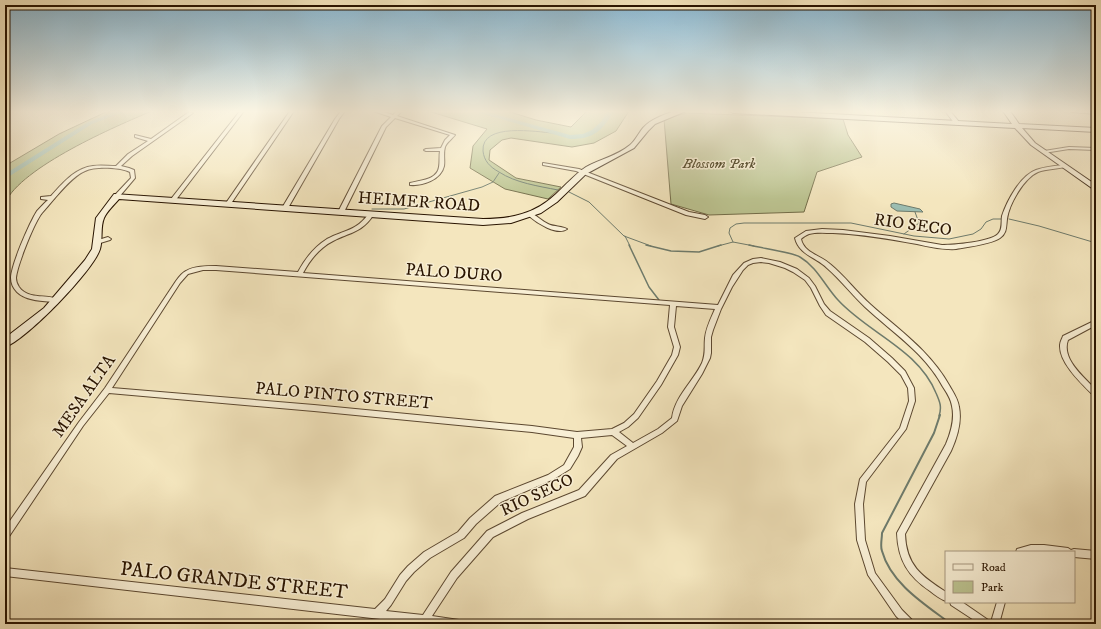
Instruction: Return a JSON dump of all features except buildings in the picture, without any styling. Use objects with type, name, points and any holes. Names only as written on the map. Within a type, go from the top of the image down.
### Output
[{"type":"street","points":[[117,167],[130,155],[151,140]]},
{"type":"street","points":[[172,200],[219,140]]},
{"type":"street","points":[[228,204],[272,140]]},
{"type":"street","points":[[285,208],[325,140]]},
{"type":"street","points":[[341,212],[377,140]]},
{"type":"street","points":[[412,184],[431,179],[438,174],[441,168],[442,149],[447,140]]},
{"type":"street","name":"HEIMER ROAD","points":[[117,196],[494,222],[530,216],[548,206],[583,172],[595,164],[622,153],[632,147],[637,140]]},
{"type":"street","points":[[1029,140],[1063,166],[1094,186]]},
{"type":"street","points":[[1044,152],[1069,148],[1096,149]]},
{"type":"street","points":[[426,150],[442,149]]},
{"type":"street","points":[[545,164],[583,172],[688,214],[705,217]]},
{"type":"street","points":[[80,165],[84,169]]},
{"type":"street","points":[[5,343],[37,319],[55,300],[88,262],[94,252],[97,242],[100,218],[130,181],[134,174],[129,169],[96,166],[84,169],[53,198],[36,218],[15,271],[14,279],[17,289],[23,293],[34,297],[55,300]]},
{"type":"street","name":"RIO SECO","points":[[945,596],[918,576],[909,566],[904,557],[901,544],[902,533],[948,449],[955,427],[955,403],[942,376],[934,365],[916,347],[857,296],[826,264],[799,246],[798,240],[800,235],[806,232],[813,232],[867,233],[954,247],[994,240],[1000,236],[1004,229],[1003,222],[1005,215],[1022,181],[1033,172],[1063,166]]},
{"type":"street","points":[[43,198],[53,198]]},
{"type":"street","points":[[299,275],[308,259],[316,250],[330,240],[362,227],[371,214]]},
{"type":"street","points":[[530,216],[545,226],[564,229]]},
{"type":"street","points":[[97,242],[108,239]]},
{"type":"street","name":"RIO SECO","points":[[425,620],[454,575],[490,534],[526,516],[582,493],[614,457],[660,431],[675,419],[676,411],[707,359],[708,337],[720,307],[740,269],[748,263],[769,261],[785,265],[796,271],[812,284],[822,307],[881,352],[903,373],[911,388],[912,401],[903,429],[863,481],[859,504],[861,540],[872,575],[899,612],[910,624]]},
{"type":"street","name":"PALO DURO","points":[[186,273],[198,268],[216,268],[720,307]]},
{"type":"street","name":"MESA ALTA","points":[[5,535],[81,424],[107,390],[173,290],[186,273]]},
{"type":"street","points":[[577,435],[613,432],[626,425],[636,416],[655,389],[675,355],[677,347],[671,327],[673,304]]},
{"type":"street","points":[[1096,322],[1065,338],[1062,347],[1064,355],[1070,364],[1096,394]]},
{"type":"street","name":"PALO PINTO STREET","points":[[107,390],[322,408],[532,428],[577,435]]},
{"type":"street","points":[[613,432],[632,446]]},
{"type":"street","name":"RIO SECO","points":[[377,614],[388,602],[403,578],[411,569],[427,555],[461,535],[473,521],[498,499],[551,477],[567,467],[578,447],[577,435]]},
{"type":"street","points":[[1022,551],[1026,549],[1057,551]]},
{"type":"street","points":[[1075,553],[1096,555]]},
{"type":"street","name":"PALO GRANDE STREET","points":[[5,572],[459,624]]},
{"type":"street","points":[[956,603],[988,624]]},
{"type":"street","points":[[995,624],[1001,603]]},
{"type":"green space","points":[[48,140],[88,140],[49,162],[30,176],[14,189],[5,203],[5,166]]},
{"type":"green space","points":[[478,140],[502,140],[490,150],[489,160],[516,178],[561,187],[548,199],[505,189],[470,168],[473,146]]},
{"type":"green space","points":[[527,140],[599,140],[594,143],[572,147]]},
{"type":"green space","name":"Blossom Park","points":[[666,140],[851,140],[862,157],[817,172],[804,212],[709,215],[671,204]]},
{"type":"water","points":[[894,203],[920,209],[923,212],[897,211],[891,207],[891,204]]},
{"type":"waterway","points":[[5,177],[63,140]]},
{"type":"waterway","points":[[487,140],[483,151],[485,158],[493,168],[506,176],[527,184],[558,190]]},
{"type":"waterway","points":[[372,209],[404,209],[482,187],[493,182],[499,173]]},
{"type":"waterway","points":[[569,192],[589,202],[625,236]]},
{"type":"waterway","points":[[904,234],[919,223],[915,212]]},
{"type":"waterway","points":[[904,234],[949,239],[973,234],[981,229],[986,222],[993,219],[1002,219]]},
{"type":"waterway","points":[[1009,219],[1039,226],[1096,243]]},
{"type":"waterway","points":[[733,242],[729,233],[730,228],[736,224],[744,223],[851,223],[904,234]]},
{"type":"waterway","points":[[625,236],[651,246]]},
{"type":"waterway","points":[[625,236],[630,246]]},
{"type":"waterway","points":[[718,246],[733,242]]},
{"type":"waterway","points":[[733,242],[754,246]]},
{"type":"waterway","points":[[629,245],[649,287],[659,300]]},
{"type":"waterway","points":[[646,245],[671,251],[699,252],[721,245]]},
{"type":"waterway","points":[[749,245],[790,253],[806,261],[816,271],[833,295],[850,312],[892,342],[917,365],[928,378],[937,396],[940,407],[939,416]]},
{"type":"waterway","points":[[940,415],[934,433],[882,533],[881,547],[887,563],[901,584],[910,593],[951,624]]}]
